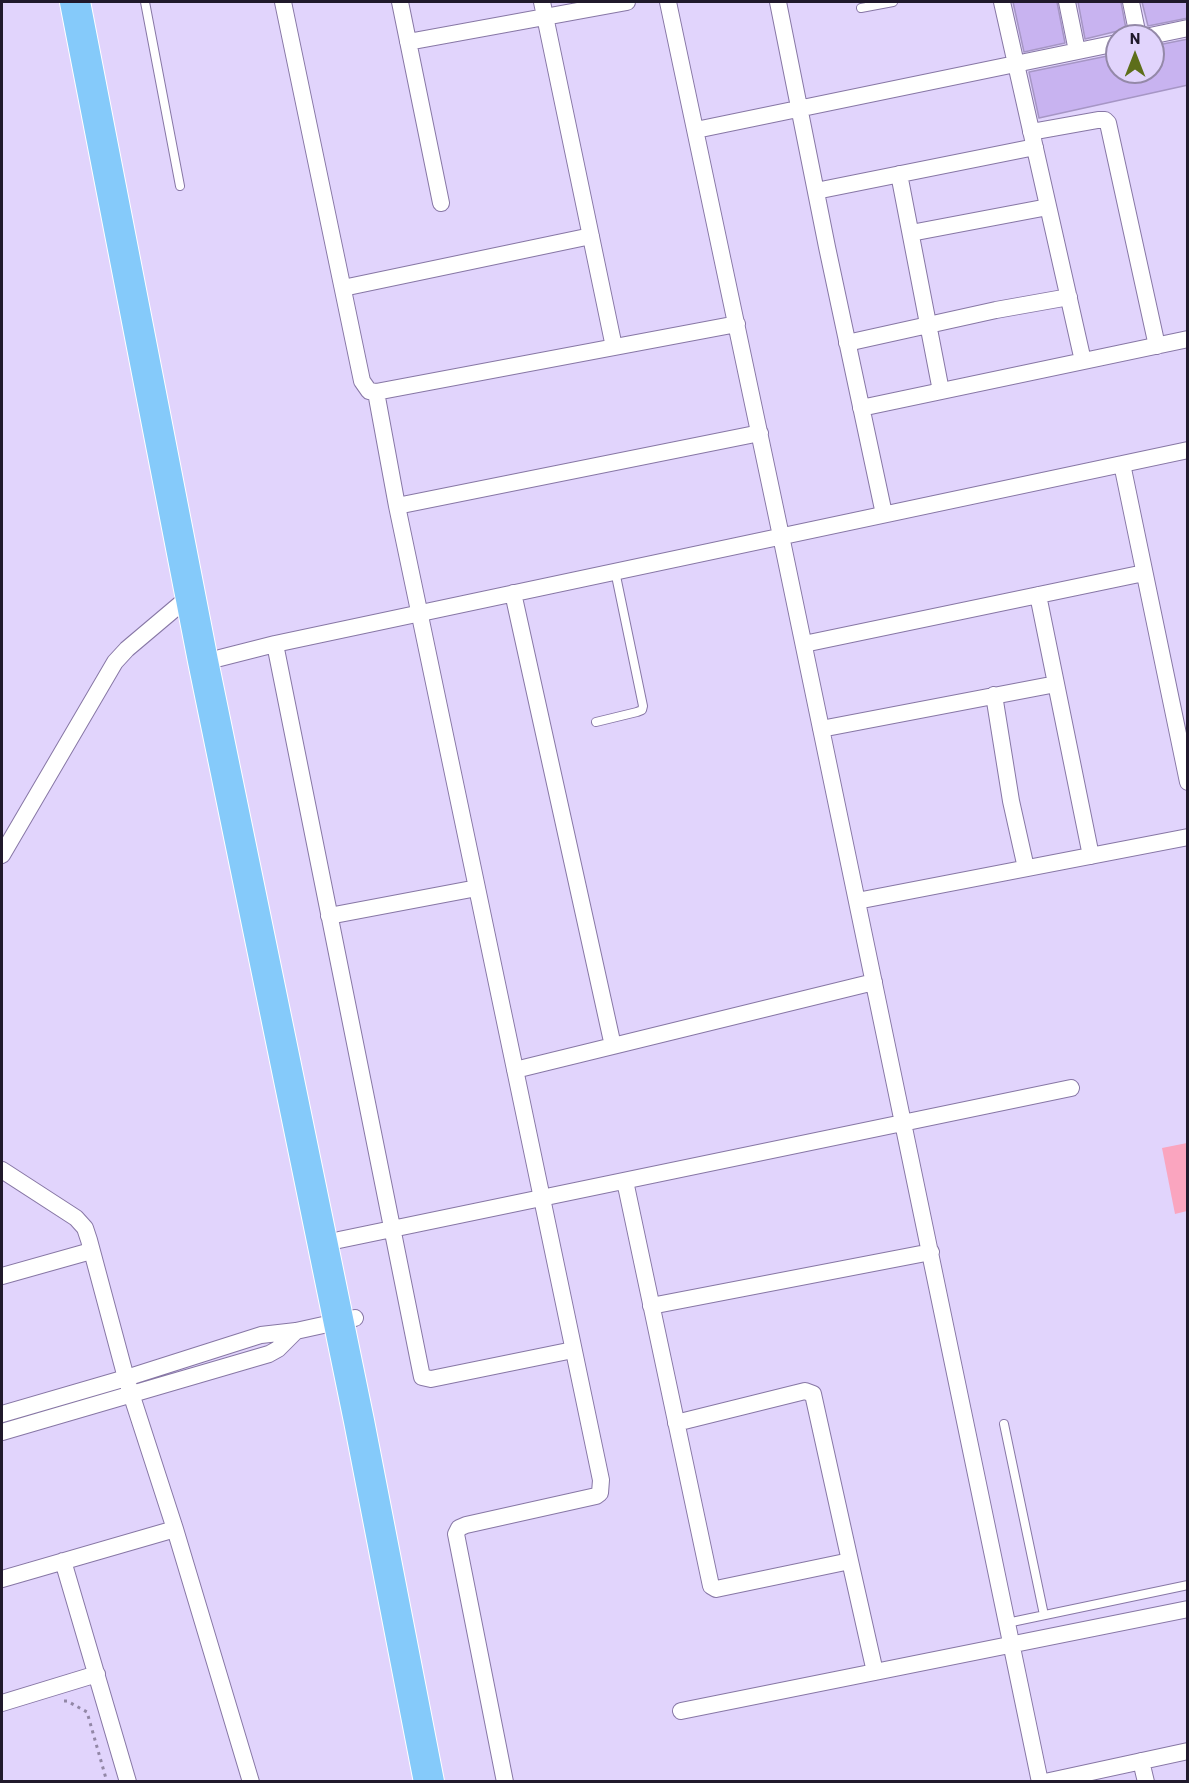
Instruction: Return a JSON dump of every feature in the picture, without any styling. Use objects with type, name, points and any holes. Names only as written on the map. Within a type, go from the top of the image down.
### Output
[{"type":"highway","points":[[75,2],[203,661],[447,1782]]},
{"type":"highway","points":[[93,2],[220,658],[339,1240],[347,1320],[429,1782]]},
{"type":"street","points":[[283,2],[362,381],[369,391],[376,392],[737,324]]},
{"type":"street","points":[[400,2],[441,202]]},
{"type":"street","points":[[408,42],[543,9],[627,2]]},
{"type":"street","points":[[668,2],[760,433],[1040,1782]]},
{"type":"street","points":[[778,2],[884,514]]},
{"type":"street","points":[[1002,2],[1083,361]]},
{"type":"street","points":[[1067,2],[1077,51]]},
{"type":"street","points":[[1131,2],[1136,24]]},
{"type":"street","points":[[543,9],[614,347]]},
{"type":"street","points":[[1165,33],[1188,28]]},
{"type":"street","points":[[696,130],[1105,45]]},
{"type":"street","points":[[816,191],[899,174],[1105,120],[1108,123],[1157,346]]},
{"type":"street","points":[[899,174],[941,391]]},
{"type":"street","points":[[911,233],[1048,207]]},
{"type":"street","points":[[343,288],[591,236]]},
{"type":"street","points":[[847,343],[996,310],[1069,297]]},
{"type":"street","points":[[861,408],[1188,339]]},
{"type":"street","points":[[376,392],[419,613],[601,1480],[600,1493],[596,1496],[466,1525],[459,1528],[456,1534],[505,1782]]},
{"type":"street","points":[[397,506],[760,433]]},
{"type":"street","points":[[220,658],[419,613],[1188,450]]},
{"type":"street","points":[[1122,464],[1186,762],[1188,782]]},
{"type":"street","points":[[804,644],[1144,573]]},
{"type":"street","points":[[513,593],[613,1046]]},
{"type":"street","points":[[2,855],[115,662],[127,649],[191,595]]},
{"type":"street","points":[[1038,595],[1091,856]]},
{"type":"street","points":[[275,644],[422,1377],[431,1379],[573,1350]]},
{"type":"street","points":[[821,729],[1056,684]]},
{"type":"street","points":[[994,695],[1011,801],[1026,868]]},
{"type":"street","points":[[857,901],[1188,837]]},
{"type":"street","points":[[329,916],[477,888]]},
{"type":"street","points":[[515,1070],[874,982]]},
{"type":"street","points":[[339,1240],[903,1121],[1071,1088]]},
{"type":"street","points":[[2,1170],[76,1218],[84,1228],[126,1377],[175,1529],[251,1782]]},
{"type":"street","points":[[624,1181],[713,1588],[850,1561]]},
{"type":"street","points":[[2,1276],[92,1251]]},
{"type":"street","points":[[651,1306],[931,1252]]},
{"type":"street","points":[[2,1414],[261,1335],[296,1331],[347,1320]]},
{"type":"street","points":[[2,1432],[269,1354],[278,1349],[296,1331]]},
{"type":"street","points":[[676,1423],[805,1391],[813,1394],[875,1672]]},
{"type":"street","points":[[2,1579],[175,1529]]},
{"type":"street","points":[[63,1561],[128,1782]]},
{"type":"street","points":[[681,1711],[1188,1609]]},
{"type":"street","points":[[2,1703],[97,1674]]},
{"type":"street","points":[[1046,1782],[1188,1751]]},
{"type":"street","points":[[1141,1761],[1146,1782]]},
{"type":"lane","points":[[146,2],[180,186]]},
{"type":"lane","points":[[861,8],[893,2]]},
{"type":"lane","points":[[596,722],[637,712],[642,710],[643,706],[615,571]]},
{"type":"lane","points":[[1004,1424],[1044,1615]]},
{"type":"lane","points":[[1007,1623],[1188,1585]]},
{"type":"path","points":[[56,1704],[67,1701],[87,1712],[107,1782]]},
{"type":"shaded area","points":[[1187,1143],[1187,1211],[1175,1214],[1162,1148]]},
{"type":"building","points":[[1013,2],[1057,2],[1065,43],[1024,52]]},
{"type":"building","points":[[1078,2],[1121,2],[1125,24],[1105,24],[1105,34],[1085,39]]},
{"type":"building","points":[[1142,2],[1188,2],[1188,18],[1148,24]]},
{"type":"building","points":[[1188,39],[1188,85],[1039,118],[1029,72],[1105,56],[1105,84],[1165,84],[1165,44]]}]
